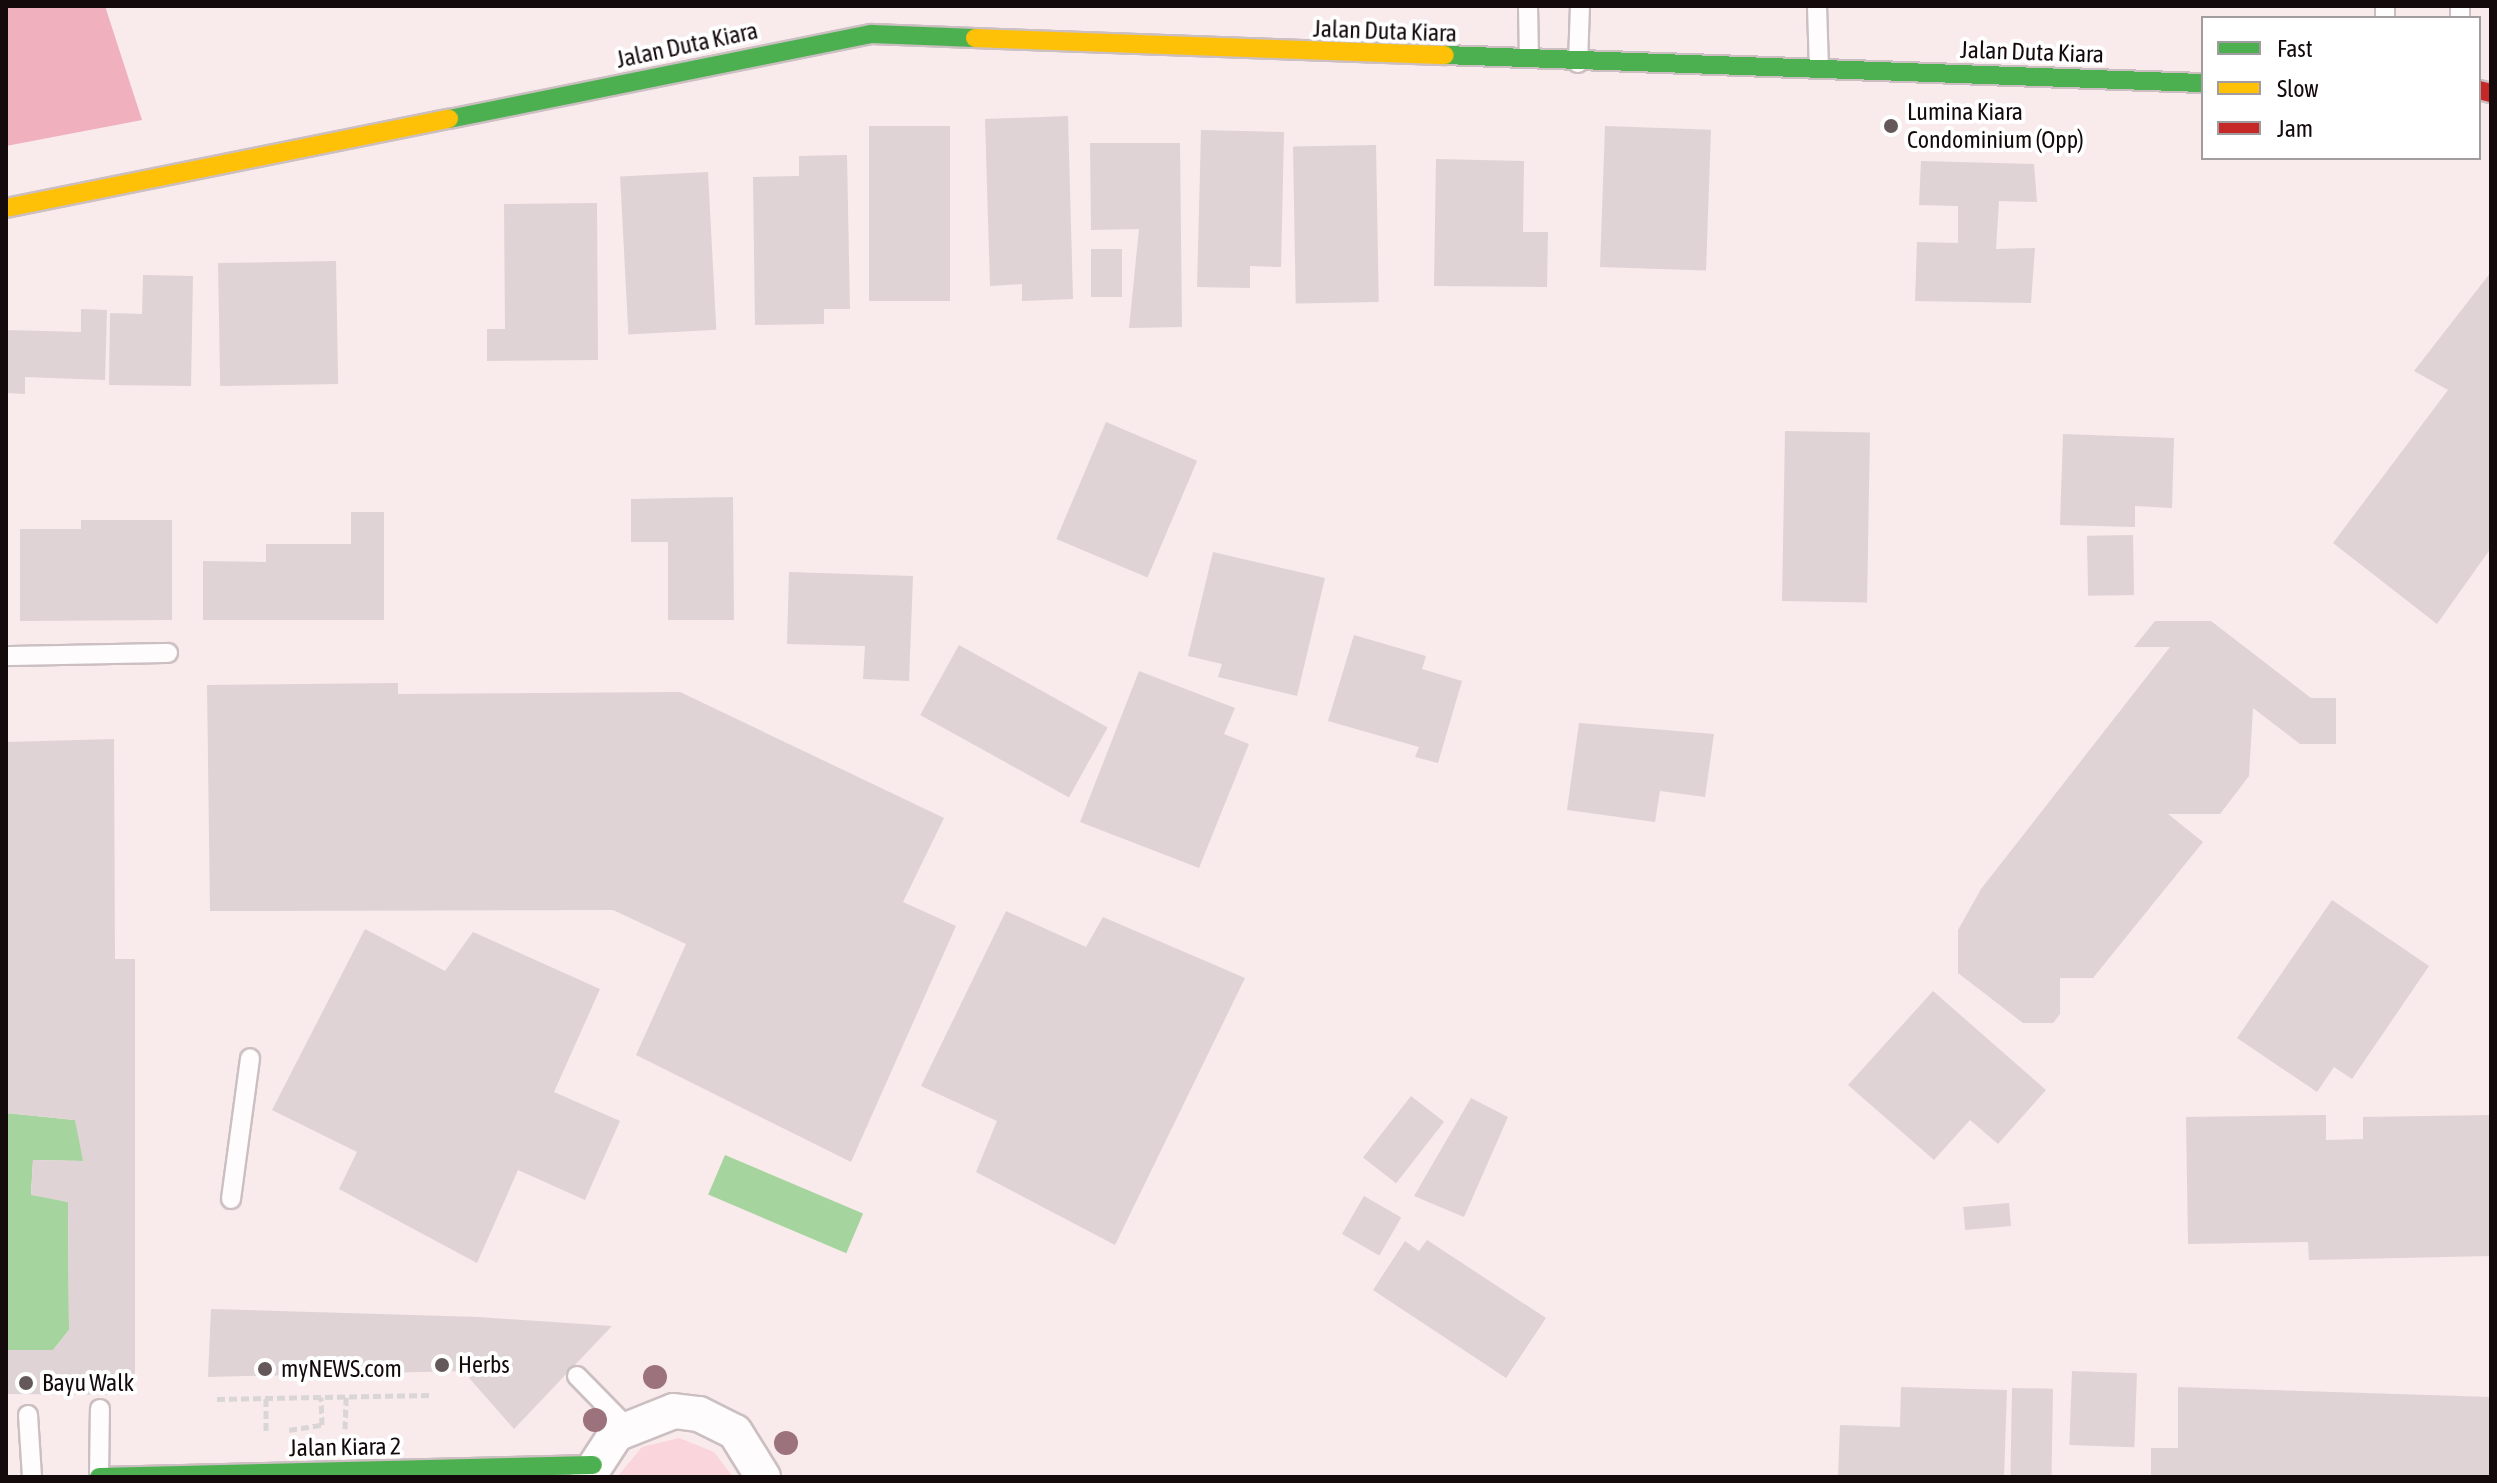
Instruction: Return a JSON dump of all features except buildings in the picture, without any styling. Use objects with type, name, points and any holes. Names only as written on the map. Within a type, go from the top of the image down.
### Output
[{"type":"main road","name":"Jalan Duta Kiara","points":[[6,208],[872,34],[1578,63],[2201,83]]},
{"type":"main road","name":"Jalan Kiara 2","points":[[99,1477],[590,1471]]},
{"type":"street","points":[[590,1471],[626,1426],[674,1411],[712,1419],[743,1441],[763,1477]]},
{"type":"lane","points":[[1528,6],[1529,61]]},
{"type":"lane","points":[[1578,63],[1580,6]]},
{"type":"lane","points":[[1817,6],[1819,69]]},
{"type":"lane","points":[[6,656],[168,653]]},
{"type":"lane","points":[[231,1199],[250,1058]]},
{"type":"lane","points":[[577,1376],[626,1426]]},
{"type":"lane","points":[[99,1477],[100,1409]]},
{"type":"lane","points":[[28,1415],[32,1477]]},
{"type":"path","points":[[217,1399],[429,1395]]},
{"type":"path","points":[[345,1411],[346,1396]]},
{"type":"path","points":[[289,1443],[290,1427],[322,1425],[321,1397]]},
{"type":"path","points":[[266,1398],[266,1421]]},
{"type":"shaded area","points":[[6,6],[105,6],[142,120],[6,146]]},
{"type":"shaded area","points":[[6,1113],[75,1120],[83,1139],[83,1161],[33,1160],[31,1194],[68,1202],[69,1330],[53,1350],[6,1350]]},
{"type":"shaded area","points":[[725,1155],[863,1214],[846,1253],[708,1195]]},
{"type":"shaded area","points":[[679,1438],[714,1452],[733,1477],[617,1477],[642,1447]]},
{"type":"traffic: fast","points":[[449,119],[872,34],[975,38]]},
{"type":"traffic: fast","points":[[1445,55],[2201,83]]},
{"type":"traffic: fast","points":[[99,1477],[593,1465]]},
{"type":"traffic: slow","points":[[975,38],[1445,55]]},
{"type":"traffic: slow","points":[[6,208],[449,119]]},
{"type":"traffic: jam","points":[[2481,90],[2491,93]]},
{"type":"place","name":"Lumina Kiara Condominium (Opp)","points":[[1891,126]]},
{"type":"place","name":"Herbs","points":[[442,1365]]},
{"type":"place","name":"myNEWS.com","points":[[265,1369]]},
{"type":"place","name":"Bayu Walk","points":[[26,1383]]}]
